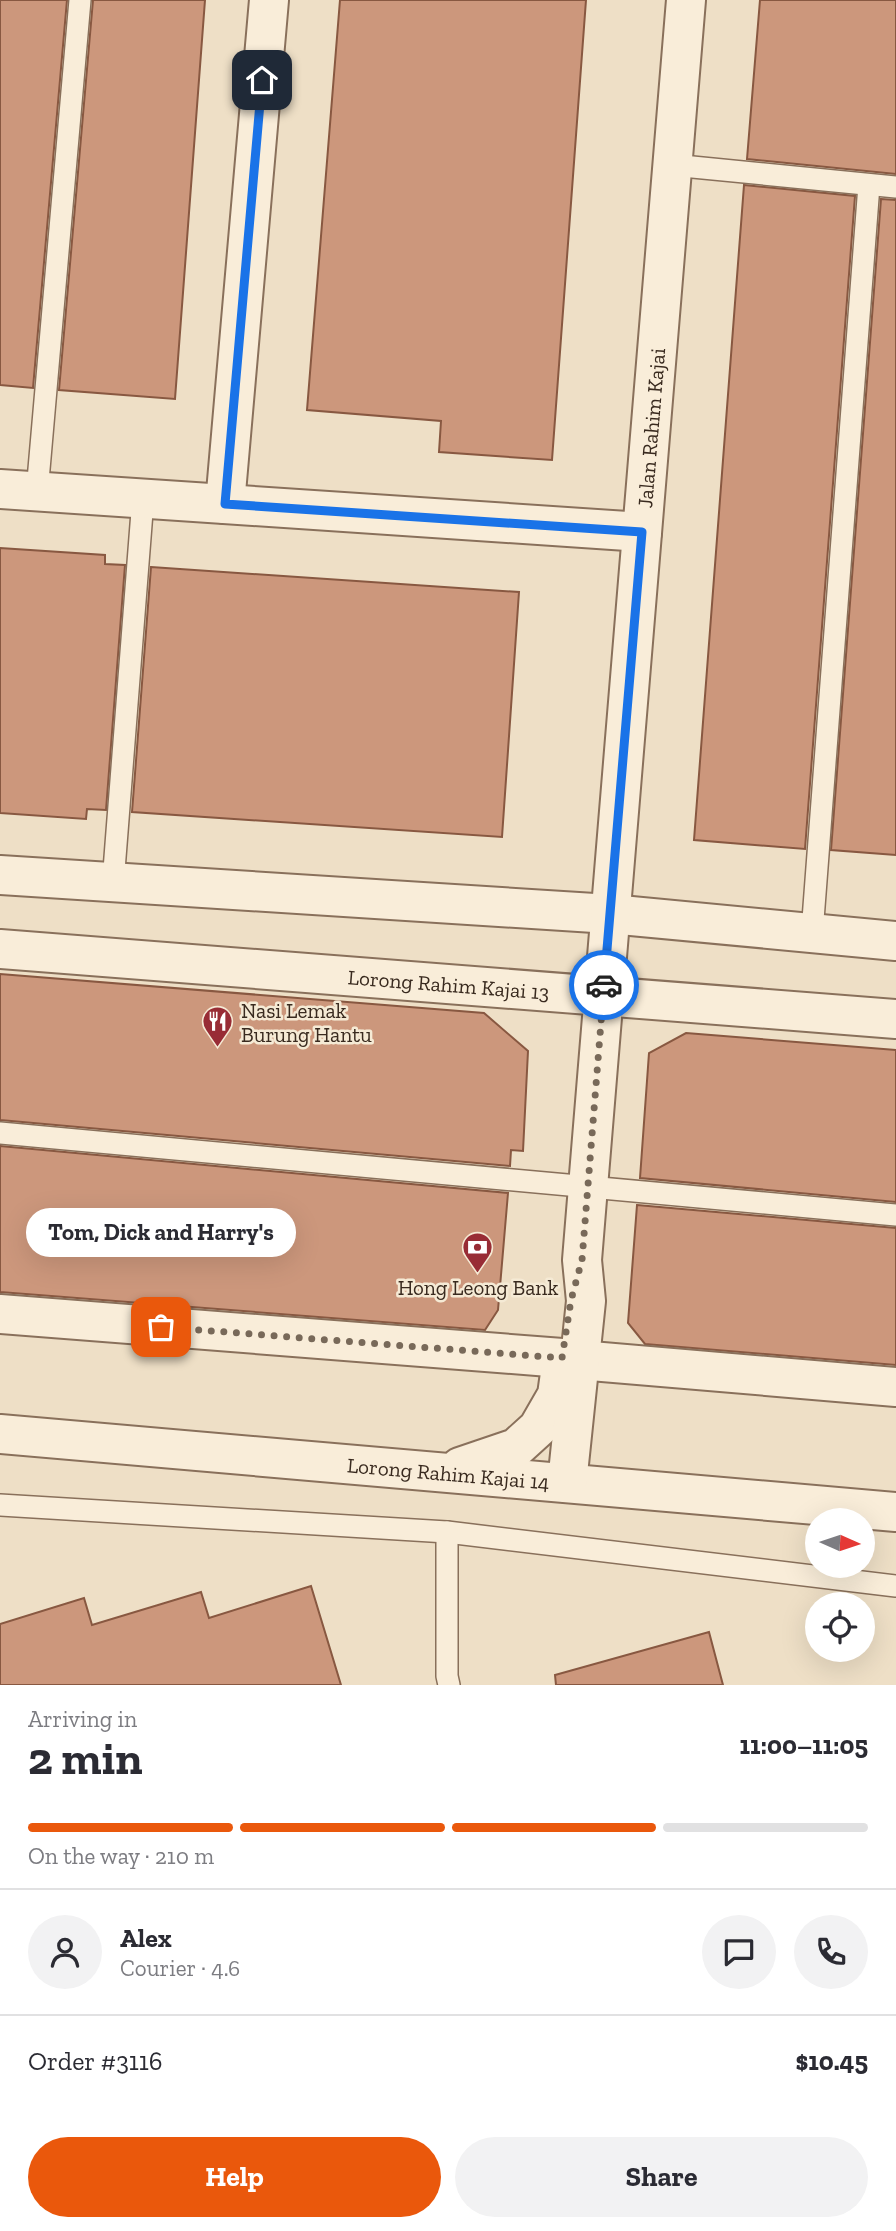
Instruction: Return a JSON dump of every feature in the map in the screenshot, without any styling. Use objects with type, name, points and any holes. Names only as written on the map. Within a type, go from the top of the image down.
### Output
[{"type":"street","points":[[225,504],[269,0]]},
{"type":"street","name":"Jalan Rahim Kajai","points":[[571,1359],[571,1300],[582,1260],[686,0]]},
{"type":"street","points":[[18,491],[642,532]]},
{"type":"street","points":[[0,875],[610,914],[896,941]]},
{"type":"street","name":"Lorong Rahim Kajai 13","points":[[0,949],[896,1019]]},
{"type":"street","points":[[0,1314],[896,1387]]},
{"type":"street","points":[[444,1472],[516,1448],[538,1429],[557,1395],[571,1359]]},
{"type":"street","points":[[567,1483],[571,1359]]},
{"type":"street","name":"Lorong Rahim Kajai 14","points":[[0,1434],[896,1513]]},
{"type":"lane","points":[[18,491],[80,0]]},
{"type":"lane","points":[[673,165],[896,187]]},
{"type":"lane","points":[[813,933],[869,185]]},
{"type":"lane","points":[[113,883],[143,499]]},
{"type":"lane","points":[[0,1133],[896,1215]]},
{"type":"lane","points":[[0,1505],[447,1532],[896,1586]]},
{"type":"lane","points":[[447,1532],[449,1685]]},
{"type":"building","points":[[0,0],[67,0],[33,388],[0,385]]},
{"type":"building","points":[[93,0],[205,0],[175,399],[59,390]]},
{"type":"building","points":[[340,0],[586,0],[552,460],[439,452],[441,421],[307,410]]},
{"type":"building","points":[[760,0],[896,0],[896,174],[747,159]]},
{"type":"building","points":[[744,185],[855,196],[805,849],[694,840]]},
{"type":"building","points":[[881,199],[896,200],[896,855],[831,850]]},
{"type":"building","points":[[0,548],[105,555],[105,564],[125,565],[106,810],[87,809],[86,819],[0,813]]},
{"type":"building","points":[[151,567],[519,592],[502,837],[132,812]]},
{"type":"building","points":[[0,974],[484,1013],[528,1051],[523,1151],[511,1150],[510,1166],[0,1120]]},
{"type":"building","points":[[686,1033],[896,1050],[896,1202],[640,1178],[649,1053]]},
{"type":"building","points":[[0,1146],[508,1193],[498,1310],[485,1330],[0,1292]]},
{"type":"building","points":[[637,1205],[896,1228],[896,1365],[645,1344],[628,1323]]},
{"type":"building","points":[[311,1586],[341,1685],[0,1685],[0,1624],[84,1598],[92,1625],[201,1592],[209,1618]]},
{"type":"building","points":[[709,1632],[723,1685],[556,1685],[555,1675]]},
{"type":"way so far","points":[[161,1327],[562,1358],[571,1300],[582,1260],[604,985]]},
{"type":"place","name":"Nasi Lemak Burung Hantu","points":[[218,1049]]},
{"type":"place","name":"Hong Leong Bank","points":[[478,1274]]},
{"type":"place","name":"Tom, Dick and Harry's","points":[[161,1327]]},
{"type":"route","points":[[262,80],[225,504],[642,532],[604,985]]}]
